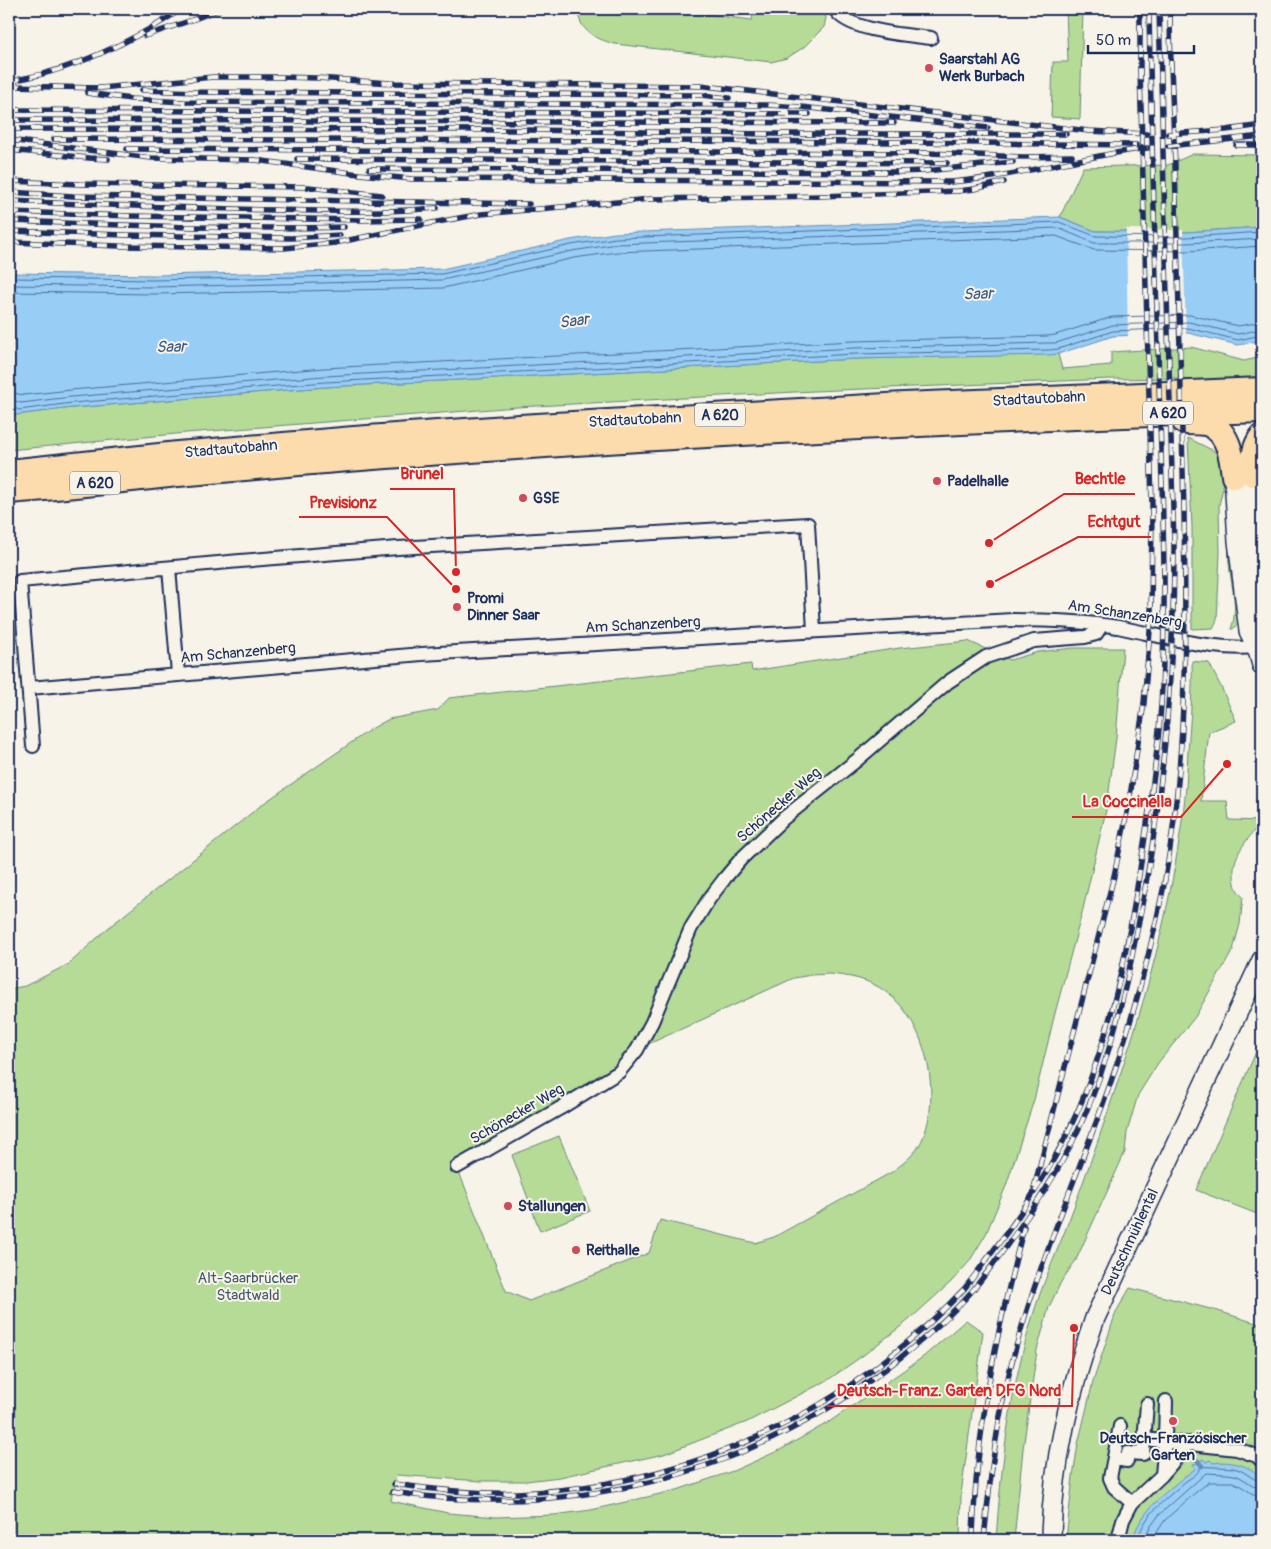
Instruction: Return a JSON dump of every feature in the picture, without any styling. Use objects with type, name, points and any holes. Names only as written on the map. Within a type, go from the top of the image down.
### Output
[{"type":"highway","name":"Stadtautobahn","points":[[9,472],[354,438],[520,426],[924,404],[1262,390]]},
{"type":"highway","name":"Stadtautobahn","points":[[9,491],[384,456],[753,433],[1262,410]]},
{"type":"highway","points":[[1074,417],[1122,424],[1187,422],[1208,424],[1218,430],[1248,487]]},
{"type":"highway","points":[[1248,487],[1254,452],[1262,437]]},
{"type":"main road","points":[[1248,487],[1238,541],[1248,631],[1260,656]]},
{"type":"main road","name":"Deutschmühlental","points":[[1051,1540],[1055,1478],[1063,1429],[1076,1377],[1095,1318],[1262,960]]},
{"type":"street","points":[[835,9],[838,15],[859,26],[931,38]]},
{"type":"street","points":[[33,746],[20,581],[398,548],[808,524],[814,631]]},
{"type":"street","points":[[168,568],[178,674]]},
{"type":"street","name":"Am Schanzenberg","points":[[29,688],[422,654],[1012,620],[1058,620],[1102,624],[1208,644],[1244,648],[1260,656]]},
{"type":"street","name":"Schönecker Weg","points":[[457,1167],[564,1106],[619,1072],[637,1050],[652,1022],[691,928],[709,899],[741,859],[784,818],[948,682],[986,656],[1034,641],[1085,637],[1096,634],[1102,624]]},
{"type":"street","points":[[1162,1475],[1166,1401]]},
{"type":"street","points":[[1114,1459],[1127,1461],[1128,1453],[1143,1454],[1147,1404]]},
{"type":"street","points":[[1120,1426],[1110,1478],[1114,1488],[1132,1503]]},
{"type":"street","points":[[1144,1439],[1237,1449],[1257,1456],[1262,1461]]},
{"type":"street","points":[[1118,1540],[1123,1520],[1132,1503],[1162,1475],[1188,1443]]},
{"type":"green space","points":[[578,9],[664,9],[752,20],[754,9],[824,9],[826,18],[824,27],[804,47],[787,58],[771,62],[615,44],[601,40],[589,33],[581,23]]},
{"type":"green space","points":[[1066,9],[1083,9],[1080,119],[1051,117],[1053,62],[1068,62]]},
{"type":"green space","points":[[1193,154],[1262,155],[1262,227],[1187,232],[1095,231],[1060,217],[1083,167],[1168,165]]},
{"type":"green space","points":[[1191,347],[1244,361],[1262,357],[1262,379],[1198,382],[1180,378],[1111,379],[814,391],[517,407],[186,433],[9,450],[9,410],[13,411],[15,415],[72,408],[325,387],[855,359],[1058,354],[1062,369],[1111,365],[1111,352]]},
{"type":"green space","points":[[1188,438],[1218,453],[1220,462],[1223,488],[1219,505],[1220,552],[1217,620],[1213,628],[1192,629],[1192,527]]},
{"type":"green space","points":[[1229,547],[1239,623],[1233,629],[1231,629],[1234,619],[1234,599],[1229,568]]},
{"type":"green space","name":"Alt-Saarbrücker Stadtwald","points":[[968,641],[1010,660],[1038,652],[1073,648],[1123,648],[1116,738],[1107,806],[1083,909],[1034,1100],[1006,1186],[986,1234],[969,1262],[951,1282],[909,1320],[828,1380],[747,1422],[664,1454],[560,1477],[526,1481],[481,1481],[396,1475],[391,1501],[448,1513],[496,1517],[554,1515],[591,1510],[677,1490],[733,1471],[780,1450],[829,1422],[923,1357],[966,1320],[983,1332],[961,1494],[960,1540],[9,1540],[9,989],[25,986],[69,964],[108,928],[264,803],[371,729],[389,719],[438,710],[449,698],[751,664],[752,671],[900,648]],"holes":[[[829,974],[866,981],[886,992],[901,1005],[912,1022],[921,1042],[928,1063],[931,1085],[930,1107],[926,1128],[919,1146],[910,1157],[892,1172],[774,1237],[755,1243],[660,1220],[649,1253],[529,1301],[506,1291],[457,1167],[620,1075],[644,1046],[794,978]]]},
{"type":"green space","points":[[1192,661],[1209,663],[1236,721],[1209,732],[1201,801],[1227,801],[1229,820],[1261,821],[1243,846],[1234,867],[1235,885],[1243,897],[1240,924],[1233,950],[1195,1017],[1158,1063],[1138,1095],[1127,1132],[1125,1152],[1076,1260],[1061,1282],[1049,1307],[1037,1350],[1023,1449],[1014,1540],[996,1540],[1000,1487],[1011,1407],[1029,1329],[1041,1291],[1080,1191],[1115,1092],[1143,1002],[1161,932],[1182,824],[1192,695]]},
{"type":"green space","points":[[1262,1038],[1262,1216],[1196,1190]]},
{"type":"green space","points":[[559,1136],[590,1211],[540,1231],[512,1155]]},
{"type":"green space","name":"Deutsch-Französischer Garten","points":[[1130,1288],[1218,1311],[1262,1325],[1262,1540],[1066,1540],[1078,1444],[1093,1382],[1116,1312]]},
{"type":"water","name":"Saar","points":[[1060,217],[1095,231],[1187,232],[1262,227],[1262,340],[1238,345],[1188,333],[1113,336],[1058,354],[1049,355],[855,359],[325,387],[72,408],[15,415],[13,411],[9,410],[9,273],[155,275],[442,269],[570,240],[615,233]]},
{"type":"water","points":[[1203,1459],[1206,1462],[1210,1460],[1213,1463],[1226,1462],[1247,1467],[1262,1480],[1262,1540],[1133,1540],[1136,1530],[1149,1509],[1167,1491],[1195,1469],[1193,1465]]},
{"type":"pier","points":[[1126,229],[1183,230],[1186,336],[1128,338]]},
{"type":"waterway","points":[[1196,1459],[1202,1466]]},
{"type":"railway","points":[[9,81],[54,71],[99,54],[142,33],[182,9]]},
{"type":"railway","points":[[145,36],[220,9]]},
{"type":"railway","points":[[1034,1188],[1114,876],[1129,803],[1144,703],[1151,619],[1152,504],[1140,71],[1140,9]]},
{"type":"railway","points":[[394,1484],[486,1493],[560,1490],[602,1484],[644,1476],[726,1450],[803,1414],[857,1381],[889,1357],[920,1331],[964,1289],[1024,1208],[1063,1142],[1075,1118],[1094,1069],[1121,973],[1149,812],[1161,705],[1164,634],[1164,562],[1149,9]]},
{"type":"railway","points":[[392,1492],[458,1499],[524,1499],[589,1494],[652,1481],[714,1463],[774,1438],[832,1406],[887,1368],[942,1322],[978,1284],[994,1263],[1044,1192],[1069,1148],[1084,1117],[1102,1071],[1116,1025],[1127,978],[1154,835],[1169,691],[1174,545],[1159,9]]},
{"type":"railway","points":[[984,1540],[996,1443],[1004,1395],[1016,1347],[1046,1255],[1103,1104],[1130,1023],[1158,913],[1172,838],[1181,745],[1185,604],[1182,424],[1170,9]]},
{"type":"railway","points":[[9,86],[101,88],[213,77],[317,78],[390,83],[705,86],[1089,131],[1148,134]]},
{"type":"railway","points":[[142,90],[700,95],[729,98]]},
{"type":"railway","points":[[87,93],[131,99],[184,102],[768,105],[988,128]]},
{"type":"railway","points":[[9,110],[809,114]]},
{"type":"railway","points":[[9,120],[894,123]]},
{"type":"railway","points":[[1168,134],[1226,130],[1262,125]]},
{"type":"railway","points":[[9,129],[1066,134]]},
{"type":"railway","points":[[1168,146],[1262,136]]},
{"type":"railway","points":[[54,139],[897,142],[1136,145]]},
{"type":"railway","points":[[9,140],[151,158],[255,160],[412,179],[951,182],[1001,176],[1148,148]]},
{"type":"railway","points":[[1236,145],[1262,145]]},
{"type":"railway","points":[[127,149],[929,153],[1024,157],[1072,156]]},
{"type":"railway","points":[[9,150],[108,159]]},
{"type":"railway","points":[[297,159],[947,163]]},
{"type":"railway","points":[[369,169],[896,172],[1013,162]]},
{"type":"railway","points":[[9,181],[79,184],[308,187],[382,195]]},
{"type":"railway","points":[[9,242],[119,246],[284,248],[335,243],[481,214],[651,199],[958,191],[1004,182]]},
{"type":"railway","points":[[9,192],[73,196],[529,204]]},
{"type":"railway","points":[[9,201],[315,211],[417,210],[437,208]]},
{"type":"railway","points":[[9,212],[363,220],[421,219]]},
{"type":"railway","points":[[9,221],[218,227],[344,227]]},
{"type":"railway","points":[[9,231],[291,238],[340,235]]},
{"type":"railway","points":[[973,1540],[978,1461],[989,1382],[1005,1304],[1024,1227]]},
{"type":"place","name":"Saarstahl AG Werk Burbach","points":[[929,68]]},
{"type":"place","name":"Padelhalle","points":[[937,481]]},
{"type":"place","name":"GSE","points":[[523,498]]},
{"type":"place","name":"Bechtle","points":[[989,543]]},
{"type":"place","name":"Brunel","points":[[456,572]]},
{"type":"place","name":"Echtgut","points":[[990,584]]},
{"type":"place","name":"Previsionz","points":[[456,589]]},
{"type":"place","name":"Promi Dinner Saar","points":[[457,607]]},
{"type":"place","name":"La Coccinella","points":[[1227,764]]},
{"type":"place","name":"Stallungen","points":[[508,1206]]},
{"type":"place","name":"Reithalle","points":[[576,1250]]},
{"type":"place","name":"Deutsch-Franz. Garten DFG Nord","points":[[1074,1328]]},
{"type":"place","name":"Deutsch-Französischer Garten","points":[[1173,1421]]}]
